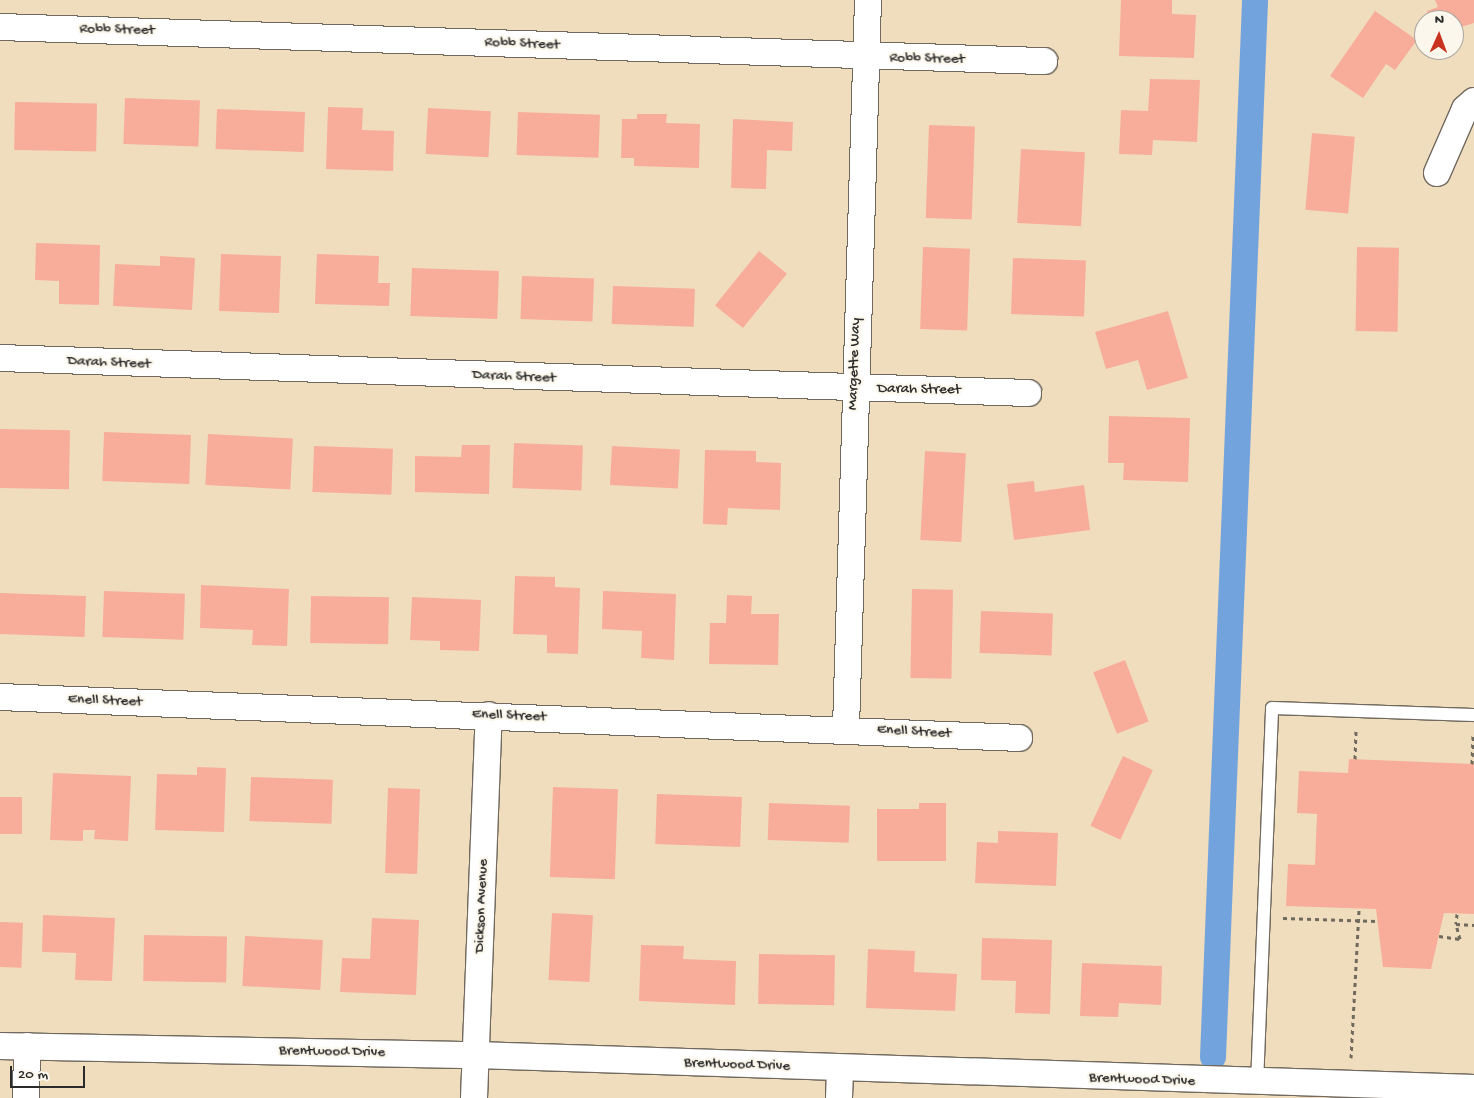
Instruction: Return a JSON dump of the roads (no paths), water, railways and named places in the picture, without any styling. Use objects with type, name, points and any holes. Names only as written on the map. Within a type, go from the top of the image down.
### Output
[{"type":"street","name":"Margette Way","points":[[846,728],[854,388],[868,0]]},
{"type":"street","name":"Robb Street","points":[[0,27],[866,57],[1044,61]]},
{"type":"street","points":[[1437,173],[1466,109],[1474,101]]},
{"type":"street","name":"Darah Street","points":[[0,358],[854,388],[1028,392]]},
{"type":"street","name":"Enell Street","points":[[0,697],[846,728],[1019,738]]},
{"type":"street","name":"Dickson Avenue","points":[[474,1098],[489,715]]},
{"type":"street","name":"Brentwood Drive","points":[[0,1046],[476,1055],[1257,1084],[1474,1088]]},
{"type":"street","points":[[26,1098],[27,1046]]},
{"type":"street","points":[[839,1098],[840,1069]]},
{"type":"lane","points":[[1257,1084],[1272,708],[1474,715]]},
{"type":"waterway","points":[[1213,1057],[1255,0]]}]
